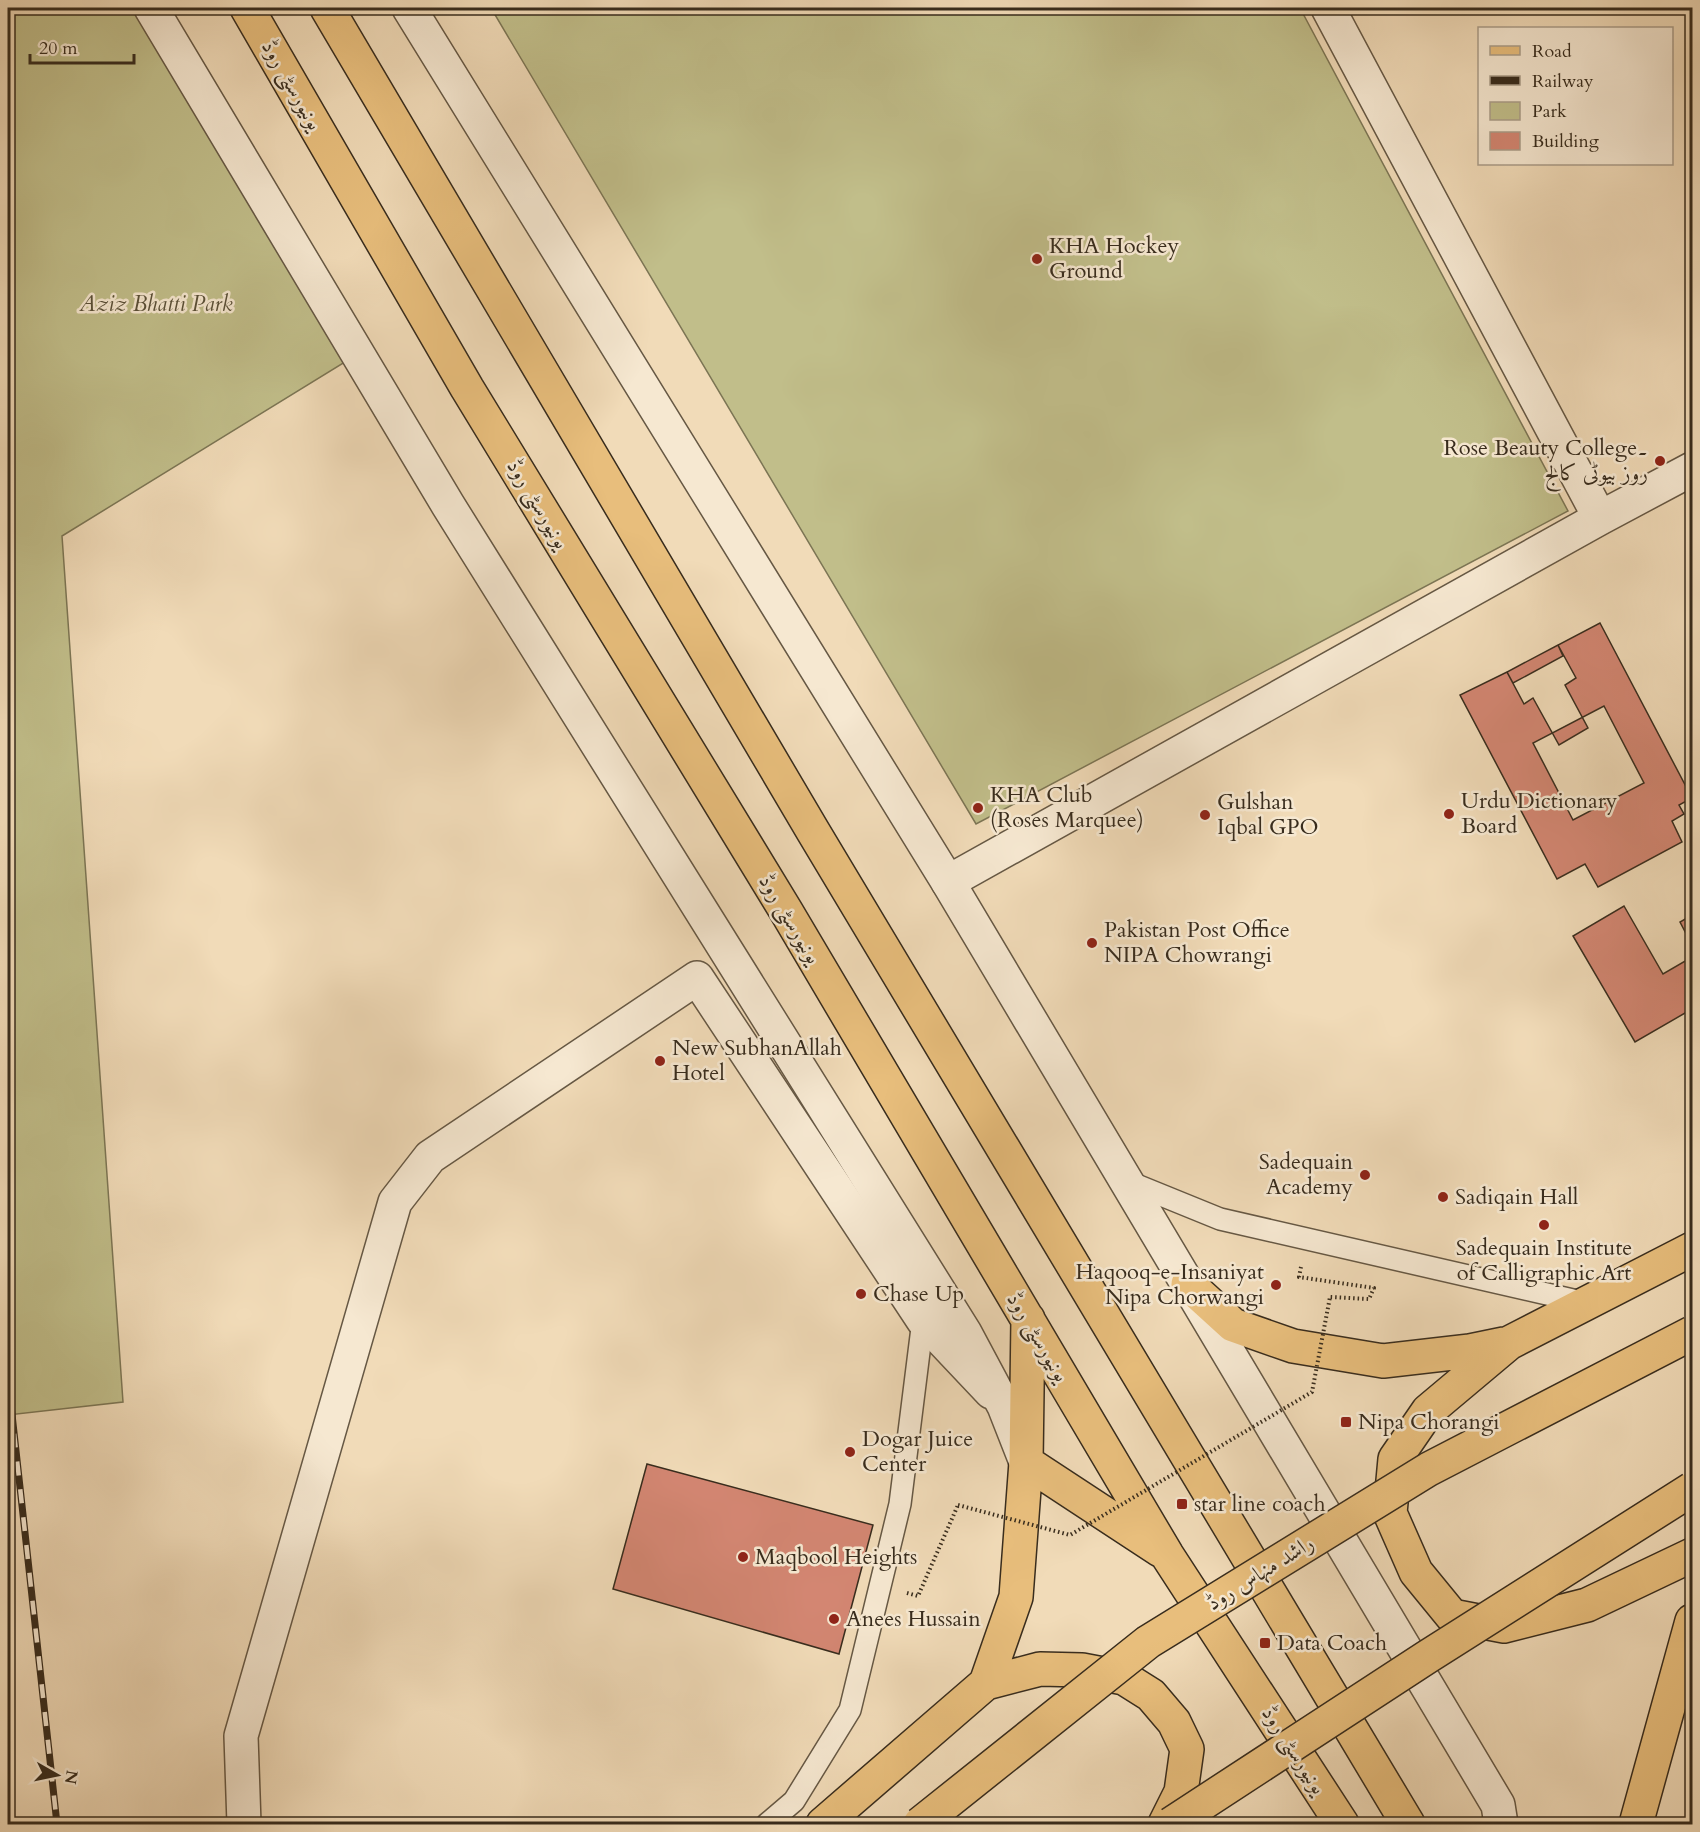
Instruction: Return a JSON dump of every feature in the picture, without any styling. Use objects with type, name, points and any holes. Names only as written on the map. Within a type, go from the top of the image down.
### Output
[{"type":"main road","name":"یونیورسٹی روڈ","points":[[247,8],[467,388],[786,911],[1167,1555],[1342,1824]]},
{"type":"main road","points":[[327,8],[840,879],[1408,1824]]},
{"type":"main road","points":[[1692,1249],[1509,1343],[1428,1411],[1395,1459],[1390,1513],[1416,1572],[1452,1616],[1504,1626],[1587,1605],[1692,1555]]},
{"type":"main road","points":[[1188,1284],[1233,1325],[1293,1346],[1383,1361],[1470,1351],[1509,1343]]},
{"type":"main road","points":[[986,1683],[1016,1597],[1026,1461],[1028,1319]]},
{"type":"main road","name":"راشد منہاس روڈ","points":[[920,1824],[1148,1642],[1430,1469],[1692,1333]]},
{"type":"main road","points":[[1026,1461],[1167,1555]]},
{"type":"main road","points":[[1171,1824],[1427,1657],[1692,1489]]},
{"type":"main road","points":[[1636,1824],[1692,1621]]},
{"type":"main road","points":[[823,1824],[986,1683],[1040,1669],[1082,1670],[1124,1678],[1151,1695],[1174,1722],[1187,1749],[1181,1792],[1165,1824]]},
{"type":"street","points":[[151,8],[448,505],[965,1333],[1004,1406],[1026,1461]]},
{"type":"street","points":[[409,8],[948,882],[1129,1182],[1498,1805],[1501,1824]]},
{"type":"street","points":[[1328,8],[1600,518]]},
{"type":"street","points":[[948,882],[1600,518],[1692,469]]},
{"type":"street","points":[[244,1824],[241,1736],[395,1202],[430,1157],[731,957]]},
{"type":"street","points":[[697,978],[923,1320],[1004,1406]]},
{"type":"lane","points":[[1129,1182],[1220,1218],[1587,1303]]},
{"type":"lane","points":[[767,1824],[794,1801],[850,1710],[900,1504],[923,1320]]},
{"type":"path","points":[[928,1570],[958,1504],[1070,1535],[1312,1392],[1330,1297],[1369,1299],[1374,1288],[1323,1281]]},
{"type":"green space","name":"Aziz Bhatti Park","points":[[8,8],[153,8],[358,354],[62,536],[123,1402],[8,1415]]},
{"type":"green space","name":"KHA Hockey Ground","points":[[491,8],[1300,8],[1568,511],[976,824]]},
{"type":"building","points":[[1600,623],[1692,798],[1679,805],[1684,814],[1672,821],[1682,842],[1598,887],[1585,864],[1557,879],[1460,695],[1507,672],[1513,683],[1563,656],[1558,645]],"holes":[[[1604,706],[1644,783],[1573,820],[1533,743]]]},
{"type":"building","points":[[1558,645],[1576,678],[1565,685],[1588,728],[1559,745],[1533,698],[1524,704],[1507,672]]},
{"type":"building","points":[[1624,906],[1663,974],[1692,957],[1692,1009],[1635,1042],[1573,936]]},
{"type":"building","points":[[1692,915],[1692,945],[1680,922]]},
{"type":"building","name":"Maqbool Heights","points":[[647,1464],[873,1525],[839,1654],[613,1589]]},
{"type":"railway","points":[[8,1378],[57,1824]]},
{"type":"place","name":"KHA Hockey Ground","points":[[1037,259]]},
{"type":"place","name":"Rose Beauty College۔ روز بیوٹی کالج","points":[[1660,461]]},
{"type":"place","name":"KHA Club (Roses Marquee)","points":[[978,808]]},
{"type":"place","name":"Urdu Dictionary Board","points":[[1449,814]]},
{"type":"place","name":"Gulshan Iqbal GPO","points":[[1205,815]]},
{"type":"place","name":"Pakistan Post Office NIPA Chowrangi","points":[[1092,943]]},
{"type":"place","name":"New SubhanAllah Hotel","points":[[660,1061]]},
{"type":"place","name":"Sadequain Academy","points":[[1365,1175]]},
{"type":"place","name":"Sadiqain Hall","points":[[1443,1197]]},
{"type":"place","name":"Sadequain Institute of Calligraphic Art","points":[[1544,1225]]},
{"type":"place","name":"Haqooq-e-Insaniyat Nipa Chorwangi","points":[[1276,1285]]},
{"type":"place","name":"Chase Up","points":[[861,1294]]},
{"type":"place","name":"Nipa Chorangi","points":[[1346,1422]]},
{"type":"place","name":"Dogar Juice Center","points":[[850,1452]]},
{"type":"place","name":"star line coach","points":[[1182,1504]]},
{"type":"place","name":"Maqbool Heights","points":[[743,1557]]},
{"type":"place","name":"Anees Hussain","points":[[834,1619]]},
{"type":"place","name":"Data Coach","points":[[1265,1643]]}]
